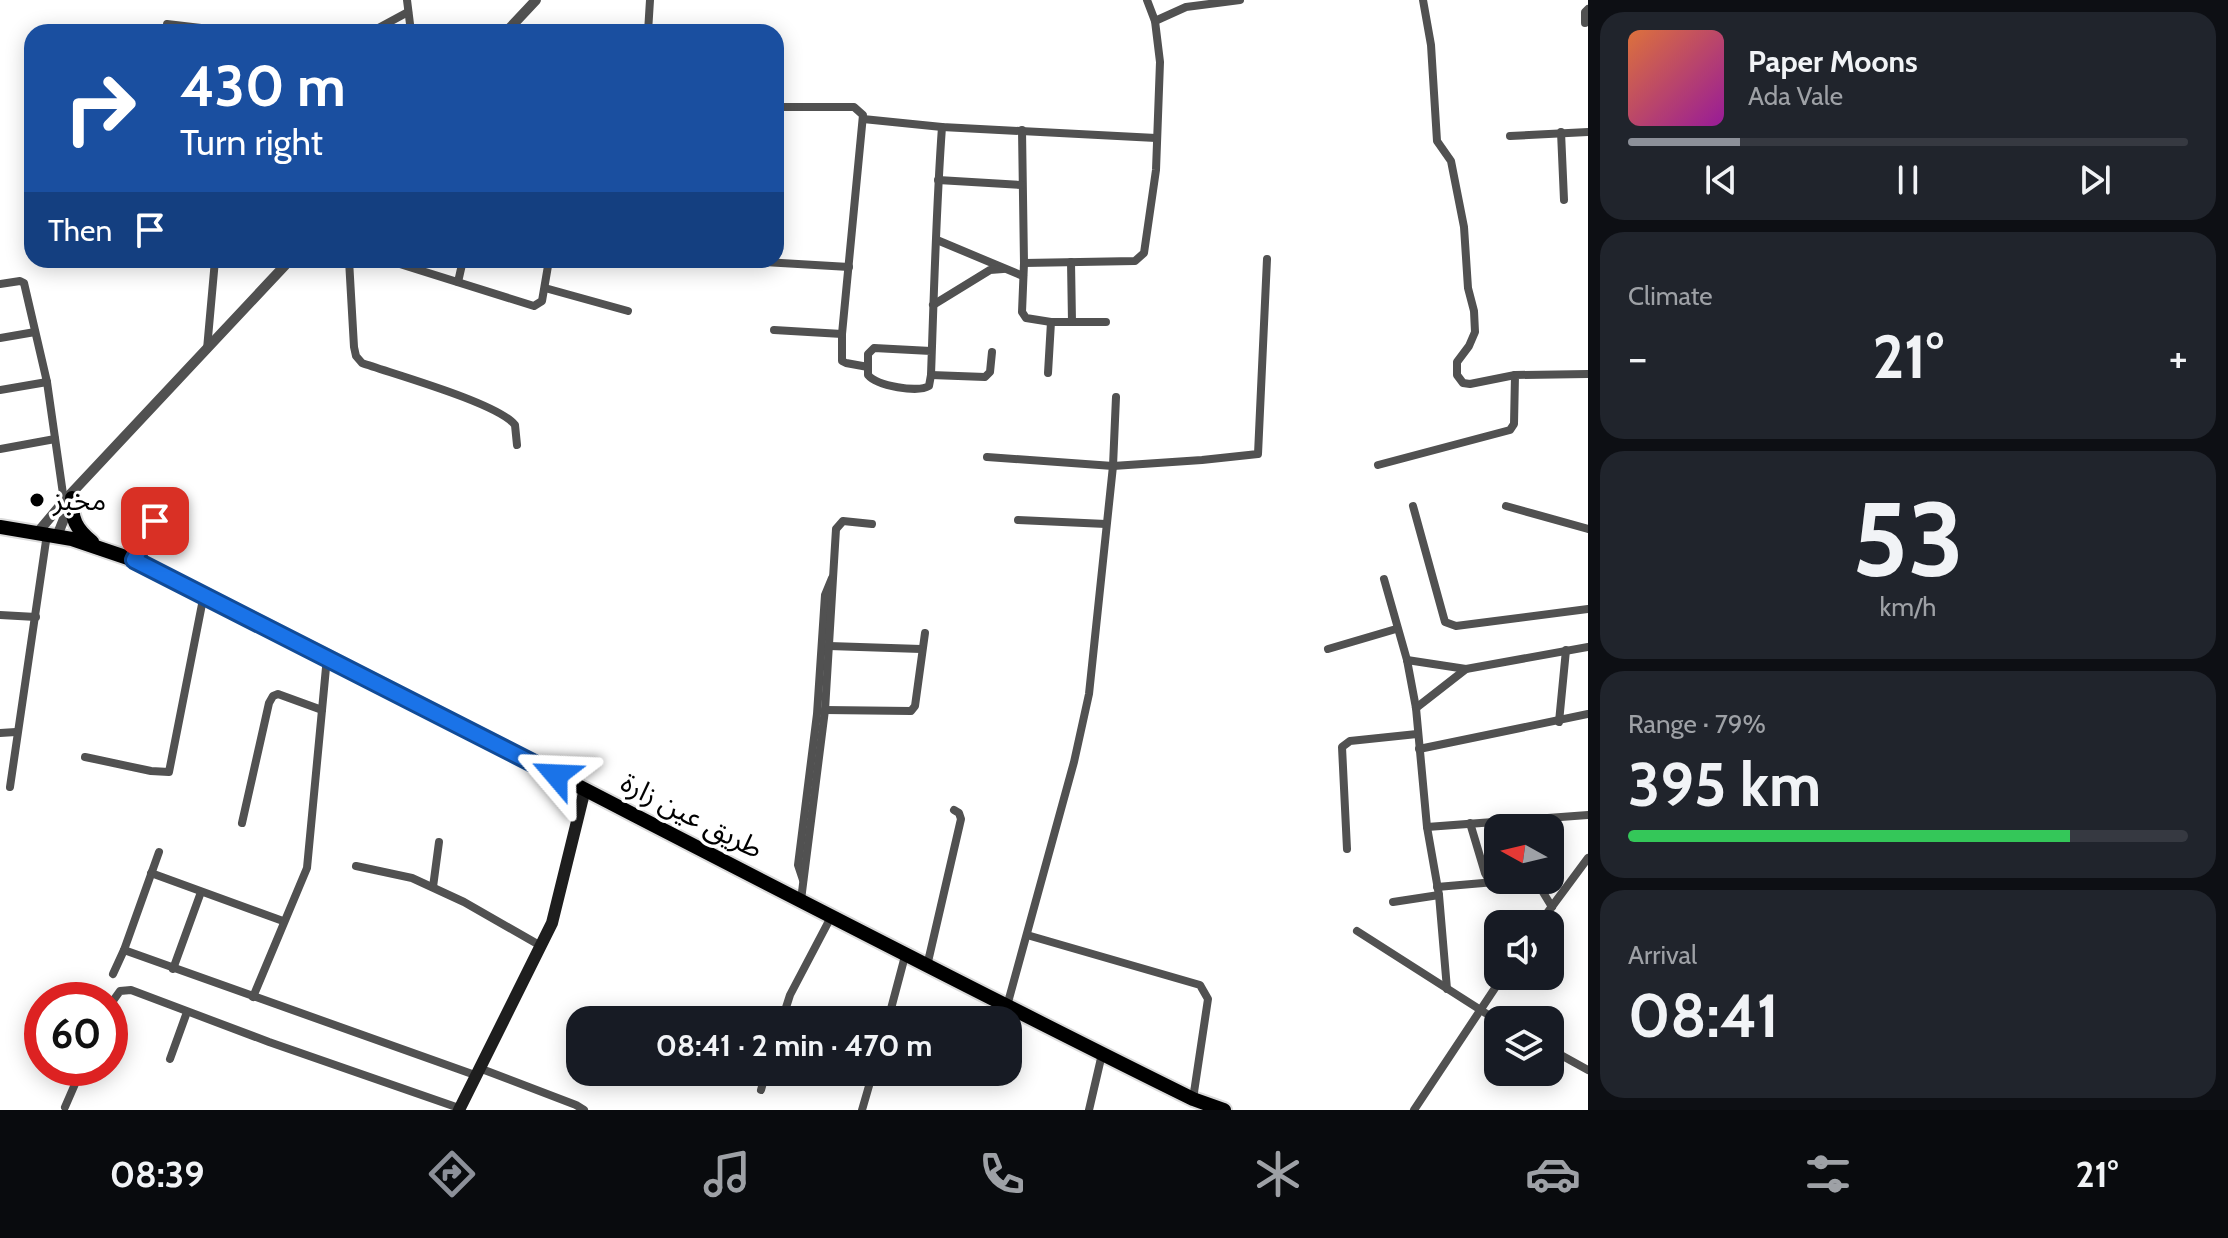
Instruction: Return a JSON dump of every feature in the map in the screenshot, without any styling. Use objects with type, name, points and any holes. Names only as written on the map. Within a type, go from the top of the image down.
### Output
[{"type":"main road","points":[[70,497],[76,528],[100,546]]},
{"type":"main road","name":"طريق عين زارة","points":[[0,527],[100,546],[134,560],[1007,1006]]},
{"type":"main road","points":[[459,1109],[541,946],[557,905],[585,789]]},
{"type":"main road","name":"طريق عين زارة","points":[[1022,1014],[1193,1099],[1224,1110]]},
{"type":"street","points":[[407,0],[410,24]]},
{"type":"street","points":[[514,24],[536,0]]},
{"type":"street","points":[[648,24],[650,0]]},
{"type":"street","points":[[1024,263],[1141,258],[1155,187],[1160,62],[1155,21],[1147,0]]},
{"type":"street","points":[[1155,21],[1186,7],[1240,0]]},
{"type":"street","points":[[1423,0],[1431,45],[1437,141],[1451,161],[1464,227],[1468,288],[1474,311],[1475,332],[1457,362],[1457,375],[1463,383],[1470,384],[1515,375],[1588,374]]},
{"type":"street","points":[[1585,23],[1588,9]]},
{"type":"street","points":[[386,24],[408,12]]},
{"type":"street","points":[[784,107],[854,107],[860,110],[863,119],[842,361],[868,367]]},
{"type":"street","points":[[863,119],[942,127],[1156,138]]},
{"type":"street","points":[[931,351],[874,348],[868,354],[868,375],[877,383],[921,390],[929,386],[931,375],[942,127]]},
{"type":"street","points":[[1022,130],[1022,312],[1026,318],[1051,322],[1106,322]]},
{"type":"street","points":[[1561,132],[1564,200]]},
{"type":"street","points":[[1510,136],[1588,132]]},
{"type":"street","points":[[938,180],[1022,185]]},
{"type":"street","points":[[937,240],[1023,276]]},
{"type":"street","points":[[987,457],[1113,466],[1258,454],[1267,259]]},
{"type":"street","points":[[1071,262],[1072,322]]},
{"type":"street","points":[[784,263],[849,267]]},
{"type":"street","points":[[207,350],[214,268]]},
{"type":"street","points":[[47,534],[70,497],[283,268]]},
{"type":"street","points":[[350,268],[356,356],[362,363],[502,414],[515,425],[517,445]]},
{"type":"street","points":[[413,268],[534,306],[542,301],[548,268]]},
{"type":"street","points":[[458,282],[461,268]]},
{"type":"street","points":[[933,305],[990,270],[1004,269]]},
{"type":"street","points":[[0,284],[24,283],[47,382],[55,439],[70,497],[47,534],[10,787]]},
{"type":"street","points":[[545,288],[628,311]]},
{"type":"street","points":[[1048,373],[1051,322]]},
{"type":"street","points":[[774,330],[842,334]]},
{"type":"street","points":[[0,338],[35,332]]},
{"type":"street","points":[[931,375],[985,377],[990,372],[992,352]]},
{"type":"street","points":[[1378,465],[1510,430],[1514,424],[1515,375]]},
{"type":"street","points":[[0,390],[47,382]]},
{"type":"street","points":[[1007,1006],[1089,694],[1113,466],[1116,397]]},
{"type":"street","points":[[0,449],[55,439]]},
{"type":"street","points":[[134,560],[166,501]]},
{"type":"street","points":[[1413,506],[1445,622],[1456,626],[1588,609]]},
{"type":"street","points":[[1506,506],[1588,529]]},
{"type":"street","points":[[1018,520],[1106,524]]},
{"type":"street","points":[[801,900],[825,710],[838,525],[843,521],[872,524]]},
{"type":"street","points":[[803,881],[798,865],[817,714],[825,595],[833,576]]},
{"type":"street","points":[[1384,579],[1407,660],[1416,708],[1447,989]]},
{"type":"street","points":[[85,757],[169,772],[204,594]]},
{"type":"street","points":[[0,615],[36,617]]},
{"type":"street","points":[[1328,649],[1396,629]]},
{"type":"street","points":[[825,710],[911,711],[915,706],[925,633]]},
{"type":"street","points":[[829,646],[921,649]]},
{"type":"street","points":[[1407,660],[1466,669],[1588,647]]},
{"type":"street","points":[[1559,722],[1566,650]]},
{"type":"street","points":[[253,997],[307,868],[327,657]]},
{"type":"street","points":[[1416,708],[1466,669]]},
{"type":"street","points":[[242,823],[273,696],[278,694],[322,710]]},
{"type":"street","points":[[1419,749],[1588,714]]},
{"type":"street","points":[[0,733],[16,732]]},
{"type":"street","points":[[1347,849],[1342,747],[1350,741],[1417,734]]},
{"type":"street","points":[[927,966],[961,819],[954,810]]},
{"type":"street","points":[[1427,827],[1588,815]]},
{"type":"street","points":[[1470,823],[1484,870]]},
{"type":"street","points":[[433,887],[439,842]]},
{"type":"street","points":[[113,974],[159,852]]},
{"type":"street","points":[[1550,910],[1588,858]]},
{"type":"street","points":[[356,866],[401,874],[433,887],[541,946]]},
{"type":"street","points":[[151,873],[283,921]]},
{"type":"street","points":[[1393,902],[1484,883]]},
{"type":"street","points":[[173,969],[201,892]]},
{"type":"street","points":[[1544,894],[1552,907]]},
{"type":"street","points":[[786,1006],[831,917]]},
{"type":"street","points":[[1357,931],[1484,1013]]},
{"type":"street","points":[[1027,935],[1200,985],[1208,999],[1193,1099]]},
{"type":"street","points":[[124,950],[584,1110]]},
{"type":"street","points":[[892,1006],[905,956]]},
{"type":"street","points":[[128,990],[459,1109]]},
{"type":"street","points":[[1414,1110],[1493,990]]},
{"type":"street","points":[[170,1059],[187,1012]]},
{"type":"street","points":[[1089,1110],[1102,1054]]},
{"type":"street","points":[[1564,1057],[1588,1070]]},
{"type":"street","points":[[65,1107],[74,1086]]},
{"type":"street","points":[[761,1090],[762,1086]]},
{"type":"street","points":[[862,1110],[869,1086]]},
{"type":"place","name":"مخبز","points":[[37,500]]},
{"type":"route","points":[[155,521],[134,560],[556,775]]}]
